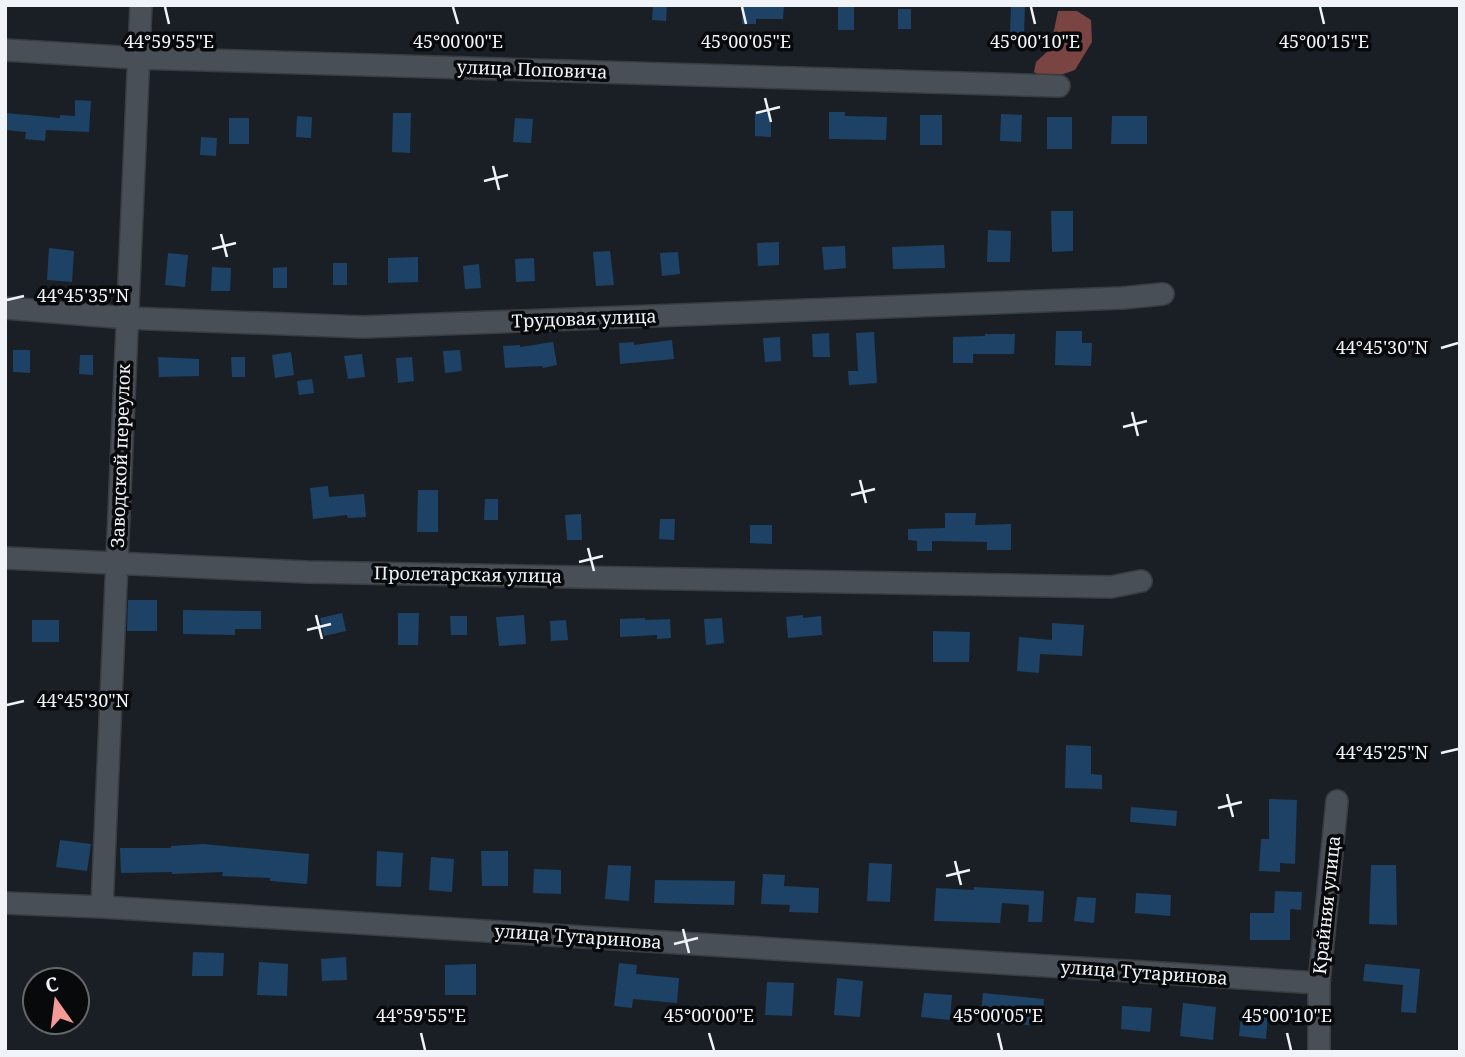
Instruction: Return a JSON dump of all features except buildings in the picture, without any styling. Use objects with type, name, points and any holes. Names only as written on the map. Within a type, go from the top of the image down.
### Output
[{"type":"street","name":"Заводской переулок","points":[[102,907],[141,5]]},
{"type":"street","name":"улица Поповича","points":[[5,50],[137,58],[1059,86]]},
{"type":"street","name":"Трудовая улица","points":[[5,308],[127,318],[363,327],[1122,298],[1163,294]]},
{"type":"street","name":"Пролетарская улица","points":[[5,558],[307,572],[1111,587],[1141,581]]},
{"type":"street","name":"Крайняя улица","points":[[1318,1052],[1319,984],[1337,801]]},
{"type":"street","name":"улица Тутаринова","points":[[5,903],[1319,984]]},
{"type":"shaded area","points":[[1058,11],[1077,11],[1091,20],[1092,42],[1075,70],[1046,80],[1034,72],[1036,62],[1050,49]]}]
